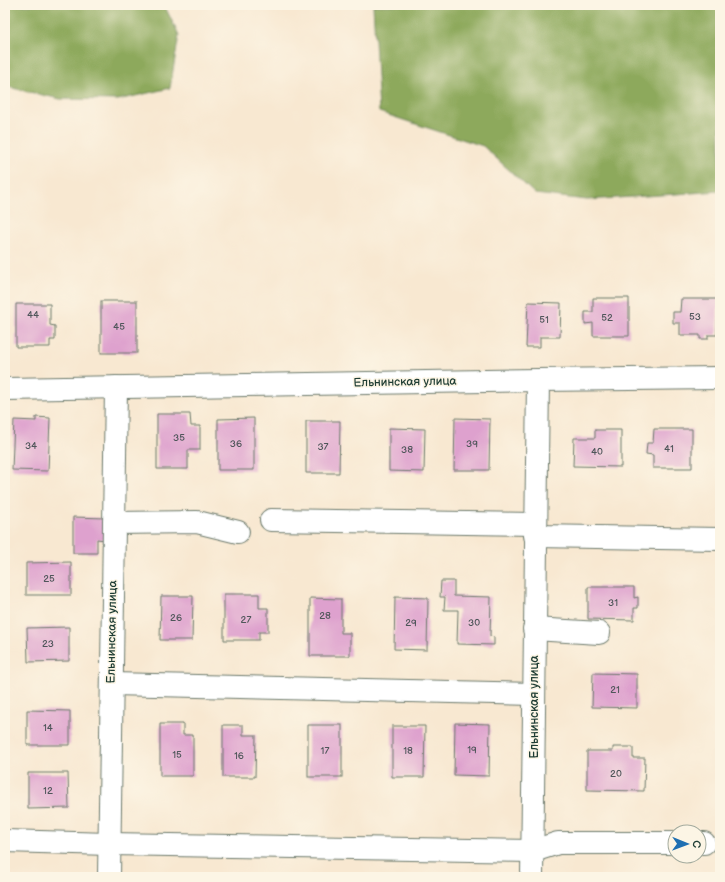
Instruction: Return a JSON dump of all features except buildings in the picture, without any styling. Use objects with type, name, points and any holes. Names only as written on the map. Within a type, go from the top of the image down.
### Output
[{"type":"street","points":[[538,380],[720,378]]},
{"type":"street","name":"Ельнинская улица","points":[[5,389],[538,380],[532,877]]},
{"type":"street","name":"Ельнинская улица","points":[[109,877],[116,388]]},
{"type":"street","points":[[271,520],[720,539]]},
{"type":"street","points":[[114,523],[197,522],[238,532]]},
{"type":"street","points":[[534,629],[599,633]]},
{"type":"street","points":[[112,684],[534,694]]},
{"type":"street","points":[[5,841],[109,844],[533,850],[558,843],[667,843]]},
{"type":"green space","points":[[5,5],[164,5],[179,35],[170,88],[118,100],[60,99],[8,87],[5,84]]},
{"type":"green space","points":[[373,5],[720,5],[720,191],[587,200],[535,194],[483,146],[379,112]]}]
